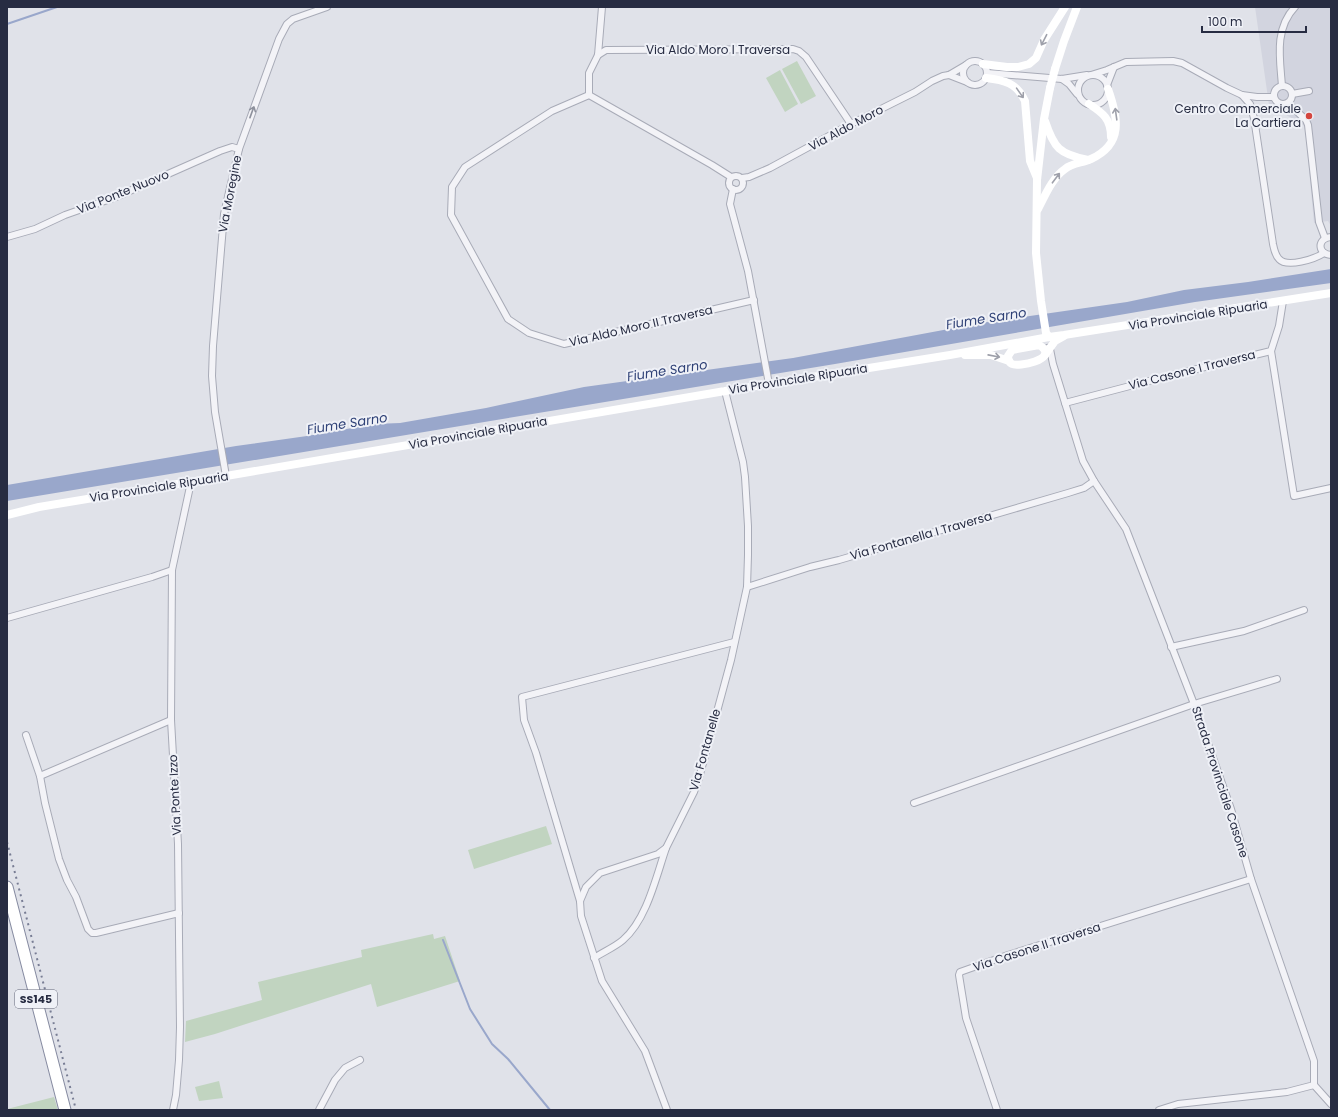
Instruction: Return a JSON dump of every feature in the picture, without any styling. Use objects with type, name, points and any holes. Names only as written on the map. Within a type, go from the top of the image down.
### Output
[{"type":"highway","name":"SS145","points":[[7,887],[65,1110]]},
{"type":"main road","points":[[983,64],[1007,67],[1029,64],[1036,58],[1044,40],[1065,7]]},
{"type":"main road","points":[[1045,354],[1036,253],[1038,180],[1044,119],[1050,88],[1064,41],[1077,7]]},
{"type":"main road","points":[[986,75],[1006,82],[1018,89],[1025,101],[1030,161],[1038,180]]},
{"type":"main road","points":[[1037,212],[1053,182],[1062,171],[1071,165],[1089,160],[1105,150],[1111,140],[1117,121],[1108,87]]},
{"type":"main road","points":[[1089,104],[1100,111],[1108,121],[1111,140]]},
{"type":"main road","points":[[1044,119],[1051,137],[1058,149],[1074,157],[1089,160]]},
{"type":"main road","name":"Via Provinciale Ripuaria","points":[[1012,350],[1064,335],[1331,293]]},
{"type":"main road","points":[[1045,354],[1055,341],[1064,335]]},
{"type":"main road","points":[[1044,340],[1045,354]]},
{"type":"main road","name":"Via Provinciale Ripuaria","points":[[7,515],[39,507],[725,391],[768,382],[1044,340]]},
{"type":"main road","points":[[1009,361],[1008,356],[1010,351],[1025,342]]},
{"type":"main road","name":"Via Provinciale Ripuaria","points":[[950,355],[991,355],[1016,365],[1040,361],[1045,354]]},
{"type":"street","name":"Via Moregine","points":[[226,476],[215,412],[212,376],[213,346],[224,214],[239,149],[279,39],[287,24],[293,19],[327,7]]},
{"type":"street","points":[[602,7],[598,55],[589,73],[589,95],[712,165],[731,178]]},
{"type":"street","points":[[1282,86],[1279,44],[1281,32],[1286,20],[1295,7]]},
{"type":"street","name":"Via Aldo Moro I Traversa","points":[[598,55],[606,50],[793,49],[799,51],[806,57],[851,124]]},
{"type":"street","points":[[949,75],[970,84],[978,84],[984,81],[986,67],[976,61],[966,65],[964,68],[964,75],[967,82]]},
{"type":"street","points":[[1079,96],[1079,84],[1084,78],[1126,62],[1133,61],[1172,61],[1182,63],[1242,95],[1250,104],[1254,118],[1273,244],[1278,259],[1290,264],[1318,257],[1324,253]]},
{"type":"street","name":"Via Aldo Moro","points":[[742,178],[749,177],[770,168],[851,124],[915,92],[938,78],[949,75],[966,65]]},
{"type":"street","points":[[1062,79],[1079,96],[1081,100],[1089,104],[1097,105],[1104,100],[1108,93],[1108,87],[1114,67]]},
{"type":"street","points":[[986,75],[1062,79],[1096,75],[1103,78],[1108,87]]},
{"type":"street","points":[[1282,86],[1288,87],[1292,94],[1292,98],[1288,103],[1282,105],[1276,102],[1274,97],[1275,91],[1282,86]]},
{"type":"street","points":[[1292,94],[1309,91]]},
{"type":"street","name":"Via Aldo Moro II Traversa","points":[[589,95],[552,111],[465,167],[452,187],[451,215],[508,319],[529,333],[564,344],[754,300]]},
{"type":"street","points":[[1242,95],[1274,97]]},
{"type":"street","points":[[1288,103],[1306,120],[1308,124],[1319,222],[1328,237],[1320,245],[1324,253],[1331,255]]},
{"type":"street","name":"Via Ponte Nuovo","points":[[7,237],[35,229],[65,215],[116,197],[220,151],[232,147],[239,149]]},
{"type":"street","points":[[731,178],[738,176],[742,178],[743,182],[739,189],[733,189]]},
{"type":"street","points":[[731,178],[729,184],[733,189],[730,204],[748,271],[768,382]]},
{"type":"street","name":"Via Casone I Traversa","points":[[1065,403],[1271,351],[1279,326],[1283,301]]},
{"type":"street","points":[[1271,351],[1294,496],[1331,488]]},
{"type":"street","points":[[1045,354],[1048,360],[1053,364]]},
{"type":"street","name":"Strada Provinciale Casone","points":[[1045,354],[1053,364],[1083,461],[1094,481],[1126,529],[1194,704],[1232,809],[1251,879],[1314,1061],[1314,1085]]},
{"type":"street","name":"Via Fontanelle","points":[[594,958],[622,941],[634,928],[648,900],[666,848],[694,792],[730,660],[747,587],[748,526],[745,477],[743,462],[725,391]]},
{"type":"street","name":"Via Fontanella I Traversa","points":[[747,587],[810,567],[839,560],[1068,493],[1084,488],[1094,481]]},
{"type":"street","name":"Via Ponte Izzo","points":[[173,1110],[176,1095],[179,1054],[179,913],[178,844],[171,720],[172,570],[191,482]]},
{"type":"street","points":[[7,618],[172,570]]},
{"type":"street","points":[[1171,647],[1244,631],[1304,610]]},
{"type":"street","points":[[667,1110],[645,1051],[602,981],[581,916],[580,901],[536,753],[524,720],[522,697],[734,642]]},
{"type":"street","points":[[914,803],[1194,704],[1277,679]]},
{"type":"street","points":[[40,776],[171,720]]},
{"type":"street","points":[[26,735],[40,776],[59,859],[88,929],[92,933],[96,933],[179,913]]},
{"type":"street","points":[[580,901],[586,887],[600,873],[658,854],[666,848]]},
{"type":"street","name":"Via Casone II Traversa","points":[[997,1110],[966,1018],[959,974],[960,972],[1008,955],[1251,879]]},
{"type":"street","points":[[319,1110],[335,1080],[345,1068],[360,1060]]},
{"type":"street","points":[[1159,1110],[1178,1104],[1287,1092],[1314,1085],[1331,1104]]},
{"type":"shaded area","name":"Centro Commerciale La Cartiera","points":[[1255,7],[1331,7],[1331,226],[1328,221],[1314,223],[1305,126],[1269,105]]},
{"type":"green space","points":[[797,61],[816,96],[801,104],[782,69]]},
{"type":"green space","points":[[780,70],[798,104],[785,112],[766,78]]},
{"type":"green space","points":[[546,826],[552,844],[474,869],[468,850]]},
{"type":"green space","points":[[433,934],[434,939],[445,936],[460,981],[377,1007],[371,984],[215,1034],[185,1042],[186,1021],[262,1000],[258,982],[362,957],[361,950]]},
{"type":"green space","points":[[219,1081],[223,1098],[199,1101],[195,1087]]},
{"type":"green space","points":[[54,1097],[58,1110],[7,1110],[7,1109]]},
{"type":"water","name":"Fiume Sarno","points":[[1331,269],[1331,283],[1195,302],[835,364],[7,501],[7,485],[375,424],[400,423],[486,408],[584,387],[793,358],[981,323],[1127,302],[1184,290]]},
{"type":"waterway","points":[[7,24],[57,7]]},
{"type":"waterway","points":[[443,940],[470,1009],[492,1044],[508,1059],[550,1110]]},
{"type":"railway","points":[[7,842],[76,1110]]},
{"type":"place","name":"Centro Commerciale La Cartiera","points":[[1309,116]]}]
